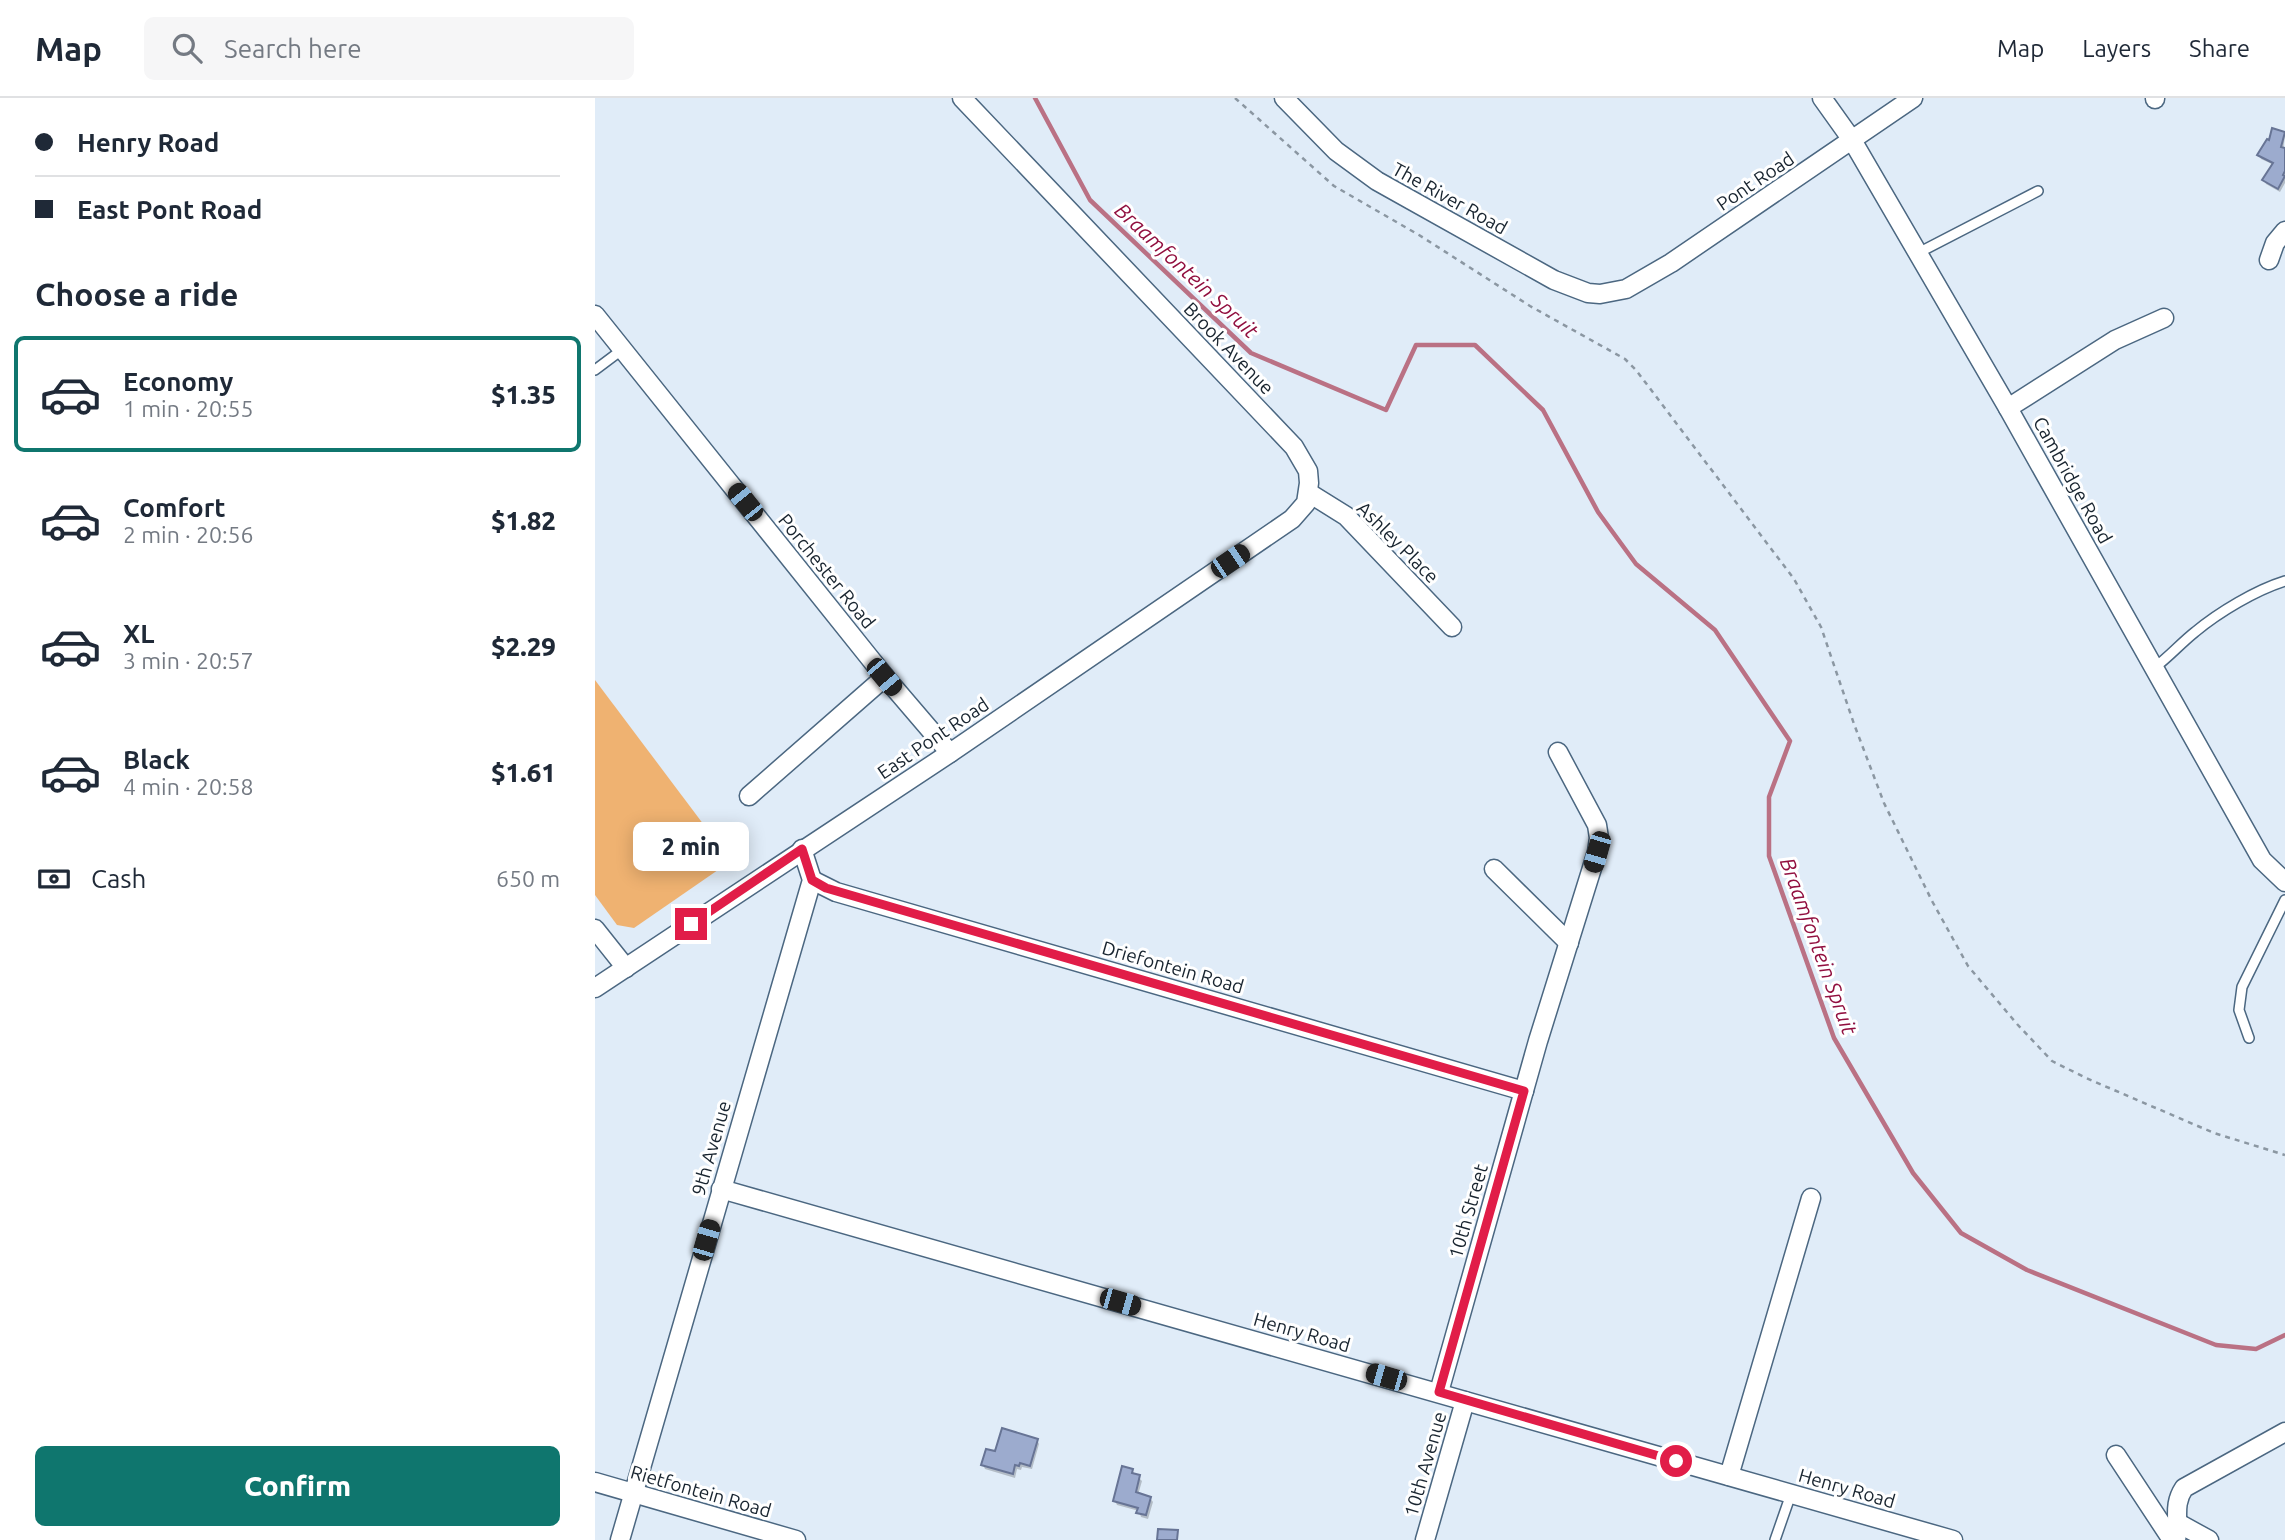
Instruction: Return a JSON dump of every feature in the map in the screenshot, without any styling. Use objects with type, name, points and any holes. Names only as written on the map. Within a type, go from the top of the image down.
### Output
[{"type":"street","name":"Brook Avenue","points":[[962,98],[1294,447],[1308,471],[1309,493]]},
{"type":"street","name":"The River Road","points":[[1285,98],[1336,151],[1377,181],[1554,280],[1588,293],[1616,292]]},
{"type":"street","name":"Cambridge Road","points":[[1822,98],[1852,140],[2008,408],[2262,860],[2285,882]]},
{"type":"street","name":"Pont Road","points":[[1616,292],[1671,263],[1913,98]]},
{"type":"street","points":[[2269,260],[2275,243],[2285,231]]},
{"type":"street","name":"Porchester Road","points":[[595,315],[884,677],[950,753]]},
{"type":"street","points":[[2008,408],[2115,340],[2164,318]]},
{"type":"street","name":"East Pont Road","points":[[595,988],[950,753],[1292,519],[1306,503],[1309,493]]},
{"type":"street","name":"Ashley Place","points":[[1309,493],[1346,516],[1453,627]]},
{"type":"street","points":[[749,796],[884,677]]},
{"type":"street","name":"10th Street","points":[[1439,1392],[1538,1041],[1599,838],[1597,825],[1589,808],[1558,752]]},
{"type":"street","points":[[802,849],[812,880]]},
{"type":"street","points":[[1494,869],[1569,943]]},
{"type":"street","name":"Driefontein Road","points":[[812,880],[836,892],[1524,1091]]},
{"type":"street","name":"9th Avenue","points":[[620,1540],[812,880]]},
{"type":"street","points":[[595,929],[626,968]]},
{"type":"street","name":"Henry Road","points":[[721,1189],[1953,1540]]},
{"type":"street","points":[[1729,1476],[1811,1198]]},
{"type":"street","name":"10th Avenue","points":[[1425,1540],[1465,1401]]},
{"type":"street","points":[[2175,1534],[2176,1503],[2184,1488],[2285,1432]]},
{"type":"street","points":[[2116,1455],[2175,1534],[2209,1540]]},
{"type":"street","name":"Rietfontein Road","points":[[595,1482],[796,1540]]},
{"type":"lane","points":[[1918,253],[2038,191]]},
{"type":"lane","points":[[595,370],[623,349]]},
{"type":"lane","points":[[2154,668],[2218,615],[2285,581]]},
{"type":"lane","points":[[2249,1038],[2239,1010],[2242,987],[2285,900]]},
{"type":"lane","points":[[1775,1540],[1791,1494]]},
{"type":"path","points":[[1235,98],[1334,186],[1419,235],[1530,306],[1625,359],[1636,370],[1794,579],[1821,627],[1884,803],[1932,901],[1968,966],[2052,1061],[2214,1133],[2285,1155]]},
{"type":"shaded area","points":[[595,680],[731,861],[634,928],[617,925],[595,895]]},
{"type":"building","points":[[2272,128],[2285,132],[2281,147],[2285,148],[2285,176],[2278,189],[2262,180],[2273,163],[2257,155],[2267,139],[2269,140]]},
{"type":"building","points":[[1002,1428],[1038,1439],[1030,1466],[1020,1463],[1019,1466],[1015,1465],[1013,1474],[981,1465],[986,1449],[995,1451]]},
{"type":"building","points":[[1122,1466],[1133,1469],[1132,1473],[1140,1475],[1136,1492],[1151,1497],[1146,1515],[1136,1513],[1138,1508],[1113,1501]]},
{"type":"building","points":[[1158,1529],[1178,1530],[1177,1540],[1157,1540]]},
{"type":"waterway","name":"Braamfontein Spruit","points":[[1035,98],[1090,200],[1251,353],[1386,410],[1416,345],[1475,345],[1543,410],[1598,512],[1636,564],[1715,630],[1790,741],[1769,797],[1769,856],[1834,1038],[1913,1173],[1961,1233],[2027,1270],[2216,1345],[2256,1349],[2285,1335]]},
{"type":"route","points":[[691,924],[802,849],[812,880],[826,888],[1524,1091],[1439,1392],[1676,1461]]}]
